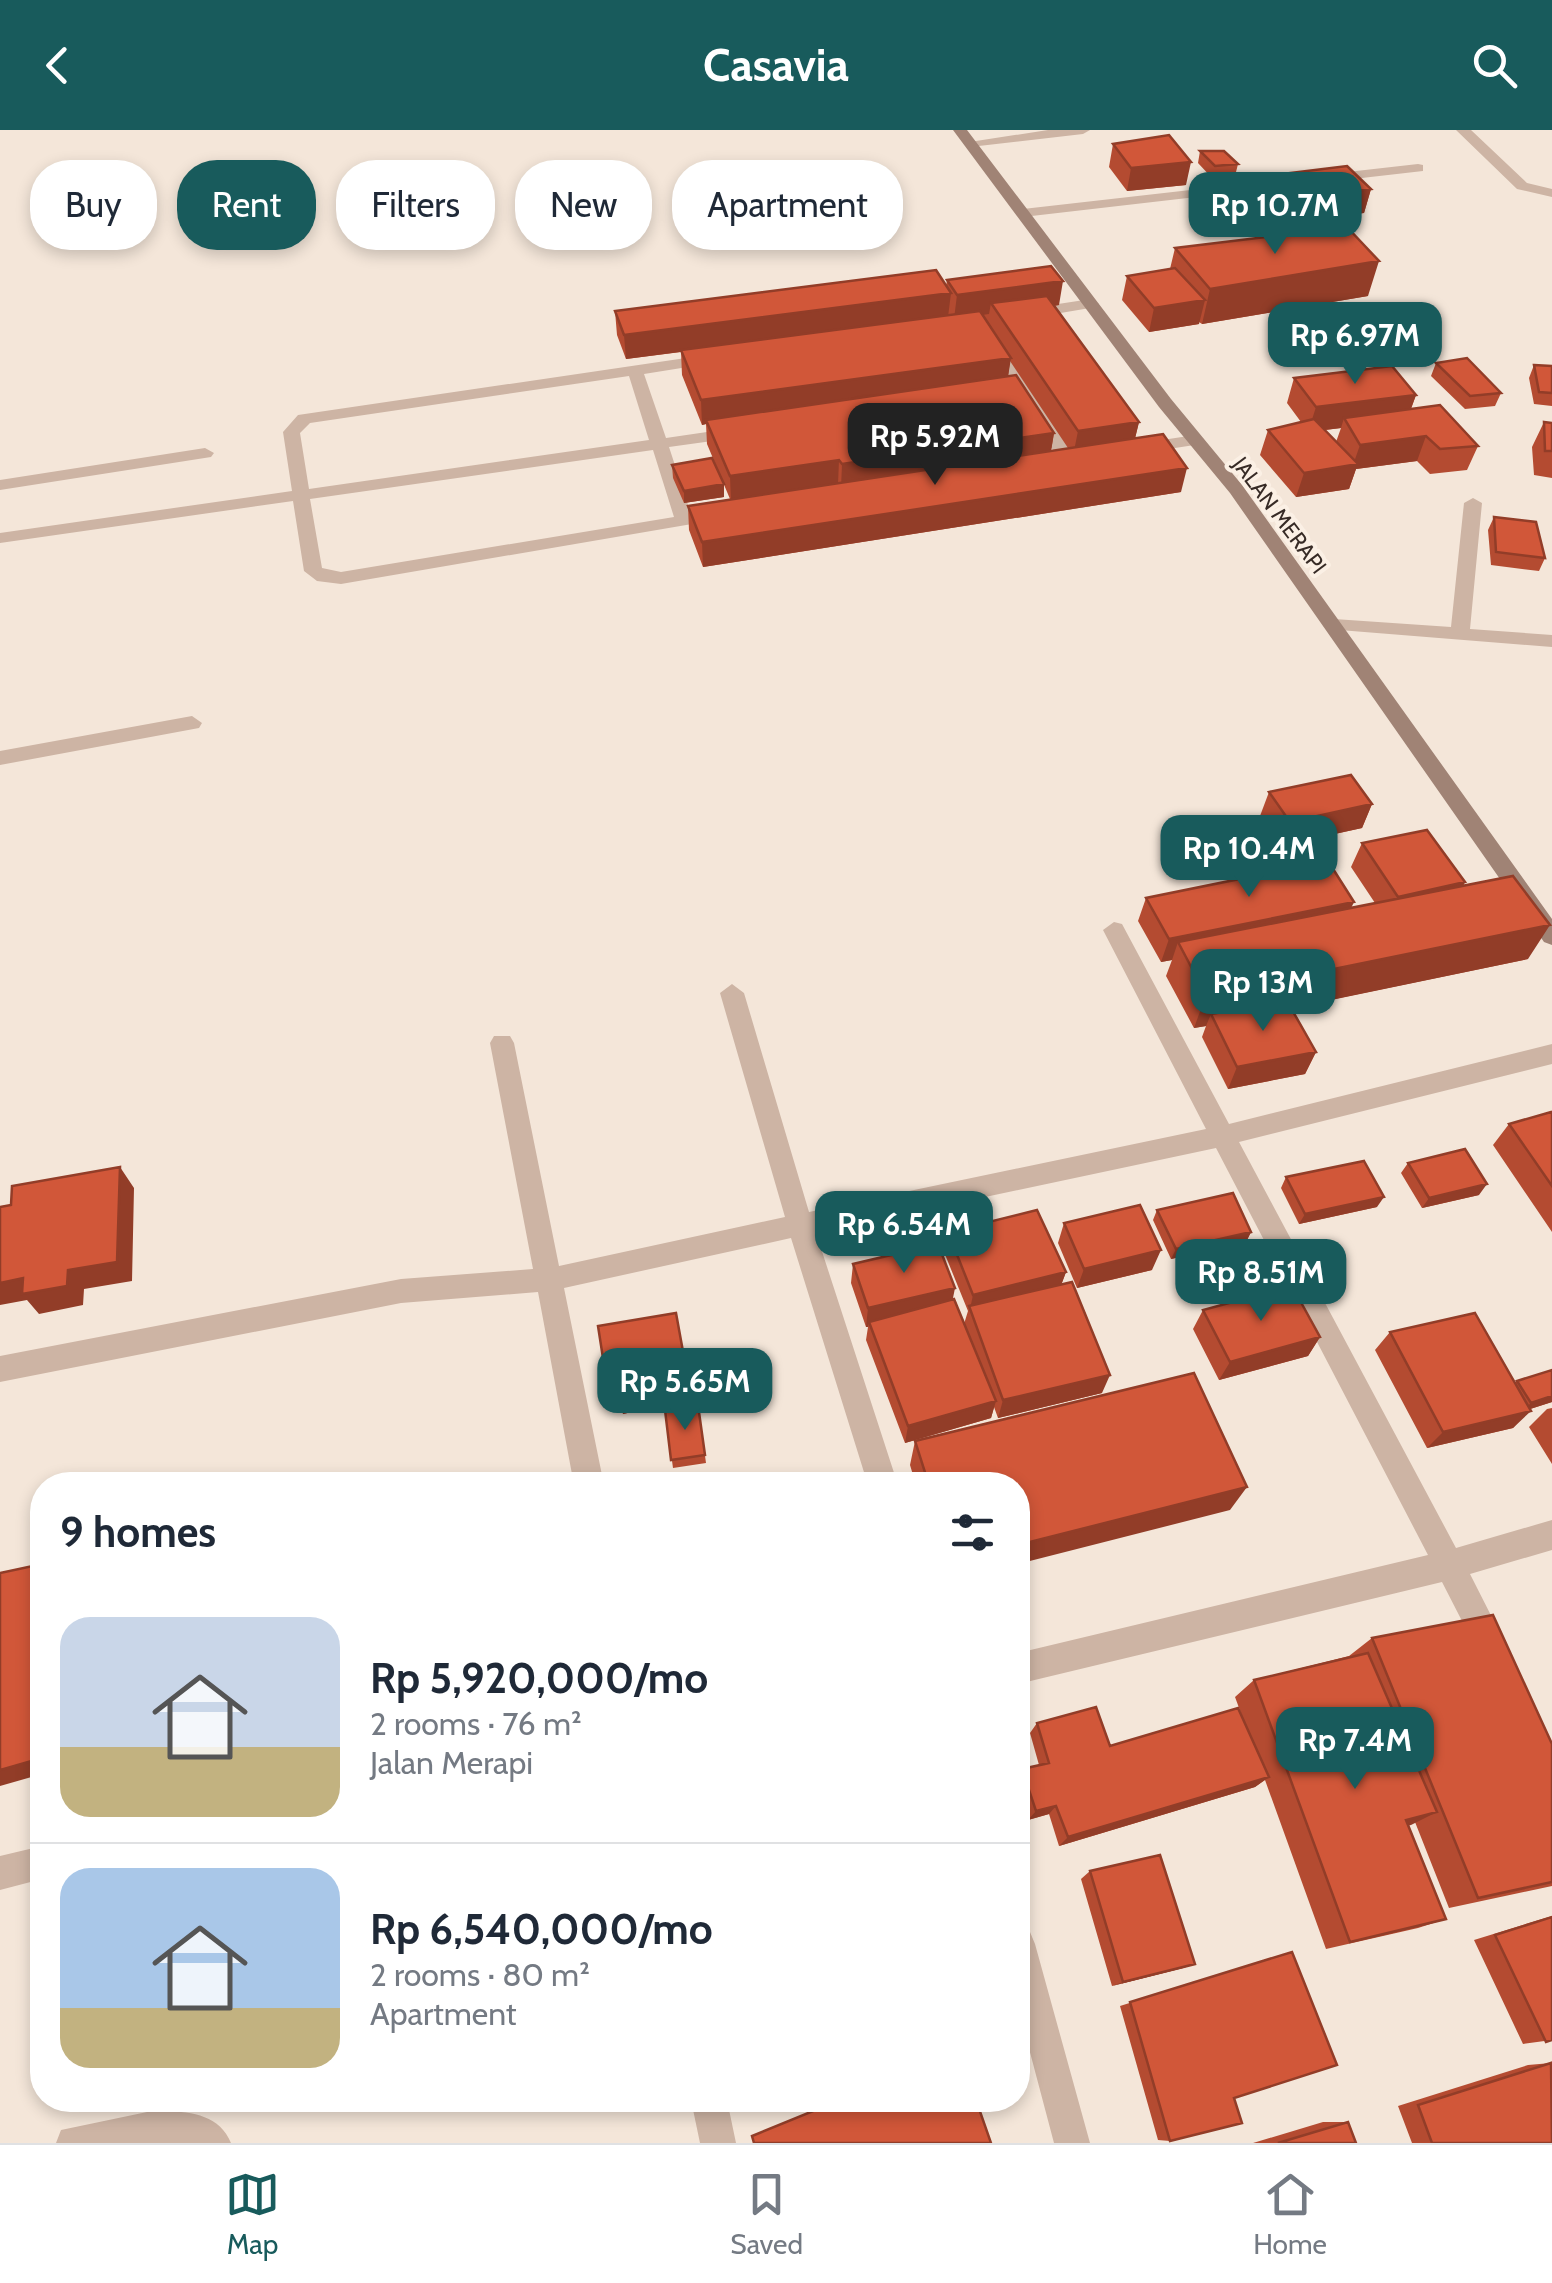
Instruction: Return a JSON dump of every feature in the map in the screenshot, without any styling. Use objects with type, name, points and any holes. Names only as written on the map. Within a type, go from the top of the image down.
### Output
[{"type":"street","points":[[965,136],[1083,130]]},
{"type":"street","points":[[1463,130],[1522,186],[1552,194]]},
{"type":"street","name":"JALAN MERAPI","points":[[965,136],[1334,625],[1552,936]]},
{"type":"street","points":[[1022,212],[1418,168]]},
{"type":"street","points":[[1009,316],[1091,304]]},
{"type":"street","points":[[976,321],[1068,460]]},
{"type":"street","points":[[730,356],[308,418],[297,422],[291,432],[313,571],[328,577],[736,512]]},
{"type":"street","points":[[634,370],[684,520]]},
{"type":"street","points":[[1004,393],[1023,390]]},
{"type":"street","points":[[0,538],[754,430]]},
{"type":"street","points":[[1123,451],[1195,440]]},
{"type":"street","points":[[0,485],[205,454]]},
{"type":"street","points":[[1460,633],[1473,503]]},
{"type":"street","points":[[1334,625],[1552,642]]},
{"type":"street","points":[[0,758],[192,723]]},
{"type":"street","points":[[1114,930],[1501,1664]]},
{"type":"street","points":[[732,992],[878,1472]]},
{"type":"street","points":[[502,1043],[587,1472]]},
{"type":"street","points":[[0,1369],[401,1292],[551,1279],[1223,1136],[1552,1054]]},
{"type":"street","points":[[1030,1667],[1450,1565],[1552,1536]]},
{"type":"street","points":[[0,1873],[30,1866]]},
{"type":"street","points":[[1030,1988],[1072,2143]]},
{"type":"street","points":[[712,2112],[718,2143]]},
{"type":"street","points":[[74,2143],[180,2129],[207,2136],[213,2143]]},
{"type":"building","points":[[1169,135],[1191,162],[1131,168],[1113,144]]},
{"type":"building","points":[[1200,151],[1224,151],[1238,164],[1215,166]]},
{"type":"building","points":[[1347,166],[1371,189],[1289,199],[1266,176]]},
{"type":"building","points":[[1347,227],[1379,261],[1210,289],[1175,248]]},
{"type":"building","points":[[1051,266],[1063,281],[957,295],[947,280]]},
{"type":"building","points":[[1175,268],[1205,300],[1154,308],[1127,276]]},
{"type":"building","points":[[936,270],[951,293],[624,335],[615,311]]},
{"type":"building","points":[[1047,296],[1139,422],[1078,431],[991,303]]},
{"type":"building","points":[[980,311],[1011,358],[701,400],[681,350]]},
{"type":"building","points":[[1467,358],[1501,393],[1470,396],[1436,363]]},
{"type":"building","points":[[1534,365],[1552,366],[1552,393],[1539,392]]},
{"type":"building","points":[[1392,366],[1416,395],[1316,407],[1294,378]]},
{"type":"building","points":[[1016,375],[1054,433],[730,476],[706,420]]},
{"type":"building","points":[[1440,405],[1478,446],[1440,449],[1426,436],[1360,445],[1344,418]]},
{"type":"building","points":[[1314,419],[1358,464],[1304,473],[1268,430]]},
{"type":"building","points":[[1544,422],[1552,423],[1552,451],[1545,451]]},
{"type":"building","points":[[1163,434],[1187,468],[702,542],[688,506]]},
{"type":"building","points":[[712,458],[724,484],[684,491],[672,465]]},
{"type":"building","points":[[1494,517],[1536,522],[1545,558],[1496,552]]},
{"type":"building","points":[[1351,775],[1372,804],[1290,822],[1269,792]]},
{"type":"building","points":[[1427,830],[1465,882],[1398,897],[1362,843]]},
{"type":"building","points":[[1328,861],[1354,902],[1169,939],[1146,898]]},
{"type":"building","points":[[1513,876],[1550,925],[1206,995],[1178,942]]},
{"type":"building","points":[[1287,1001],[1316,1052],[1237,1067],[1211,1014]]},
{"type":"building","points":[[1552,1114],[1552,1186],[1509,1124]]},
{"type":"building","points":[[1465,1149],[1487,1184],[1429,1198],[1408,1163]]},
{"type":"building","points":[[1364,1161],[1384,1197],[1305,1214],[1286,1177]]},
{"type":"building","points":[[120,1167],[117,1262],[68,1270],[67,1286],[22,1294],[23,1278],[0,1283],[0,1207],[11,1205],[12,1186]]},
{"type":"building","points":[[1233,1193],[1251,1232],[1176,1249],[1157,1210]]},
{"type":"building","points":[[1140,1205],[1161,1250],[1084,1269],[1064,1223]]},
{"type":"building","points":[[1037,1210],[1066,1272],[973,1295],[948,1232]]},
{"type":"building","points":[[938,1244],[955,1288],[868,1308],[853,1264]]},
{"type":"building","points":[[1072,1282],[1110,1375],[1003,1400],[969,1306]]},
{"type":"building","points":[[1292,1286],[1320,1337],[1230,1362],[1203,1310]]},
{"type":"building","points":[[954,1299],[996,1401],[908,1426],[869,1322]]},
{"type":"building","points":[[676,1313],[684,1357],[605,1371],[598,1326]]},
{"type":"building","points":[[1475,1313],[1531,1411],[1443,1432],[1390,1332]]},
{"type":"building","points":[[678,1365],[684,1391],[621,1405],[615,1379]]},
{"type":"building","points":[[1552,1370],[1552,1396],[1531,1403],[1517,1381]]},
{"type":"building","points":[[1194,1373],[1247,1487],[1030,1542],[1030,1472],[925,1472],[915,1441]]},
{"type":"building","points":[[698,1405],[705,1455],[671,1460],[665,1410]]},
{"type":"building","points":[[30,1567],[30,1761],[0,1770],[0,1573]]},
{"type":"building","points":[[1493,1615],[1552,1744],[1552,1882],[1478,1898],[1372,1638]]},
{"type":"building","points":[[1368,1653],[1437,1812],[1406,1820],[1446,1919],[1350,1942],[1254,1680]]},
{"type":"building","points":[[1096,1707],[1110,1746],[1238,1708],[1269,1777],[1068,1837],[1056,1806],[1036,1811],[1030,1793],[1030,1767],[1049,1763],[1037,1723]]},
{"type":"building","points":[[1160,1855],[1195,1964],[1123,1982],[1090,1871]]},
{"type":"building","points":[[1552,1917],[1552,2040],[1546,2042],[1495,1935]]},
{"type":"building","points":[[1292,1952],[1337,2065],[1234,2098],[1242,2123],[1170,2141],[1130,2002]]},
{"type":"building","points":[[1551,2063],[1552,2143],[1432,2143],[1418,2105]]},
{"type":"building","points":[[811,2112],[980,2112],[991,2143],[754,2143],[752,2136]]},
{"type":"building","points":[[1348,2122],[1356,2143],[1278,2143]]}]
